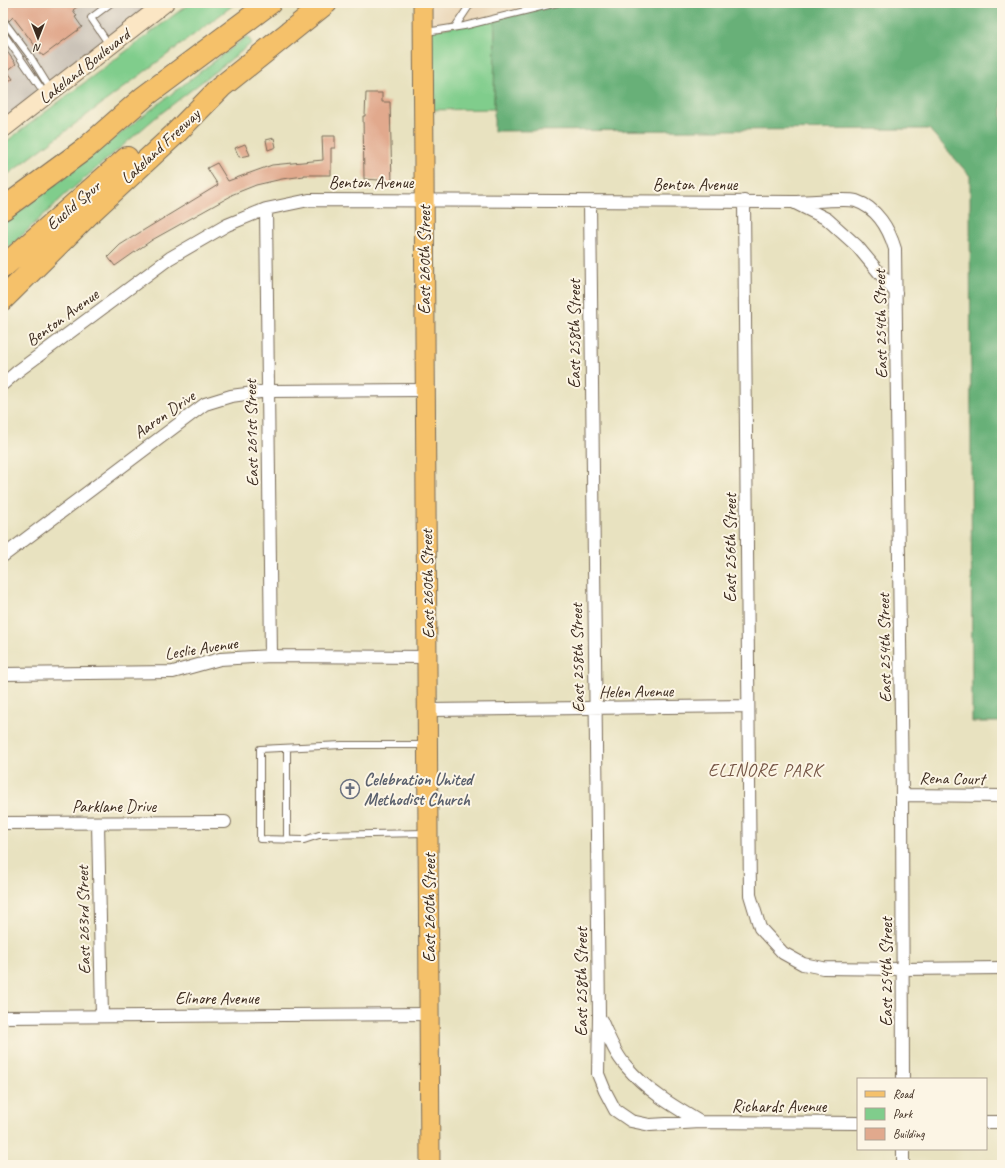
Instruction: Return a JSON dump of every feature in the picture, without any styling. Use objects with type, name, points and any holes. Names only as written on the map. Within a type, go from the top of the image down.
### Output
[{"type":"highway","points":[[3,196],[80,138],[144,97],[270,3]]},
{"type":"highway","name":"Lakeland Freeway","points":[[3,299],[92,211],[176,134],[221,87],[326,3]]},
{"type":"highway","name":"Euclid Spur","points":[[3,267],[166,126],[221,87]]},
{"type":"highway","points":[[3,209],[86,148],[144,97]]},
{"type":"main road","name":"East 260th Street","points":[[423,3],[430,1165]]},
{"type":"street","name":"Lakeland Boulevard","points":[[3,129],[165,3]]},
{"type":"street","name":"Benton Avenue","points":[[3,384],[18,371],[170,258],[227,225],[266,210],[309,200],[423,199],[590,202],[794,202],[855,200],[870,209],[881,220]]},
{"type":"street","name":"East 256th Street","points":[[744,201],[750,895],[760,928],[783,953],[803,964],[823,968],[1002,968]]},
{"type":"street","name":"East 258th Street","points":[[590,202],[594,708],[599,1016],[598,1074],[605,1092],[615,1110]]},
{"type":"street","name":"Benton Avenue","points":[[794,202],[827,219],[857,246],[880,271],[896,293]]},
{"type":"street","name":"East 261st Street","points":[[266,210],[271,656]]},
{"type":"street","name":"East 254th Street","points":[[881,220],[891,235],[895,249],[902,795],[903,1078]]},
{"type":"street","name":"Aaron Drive","points":[[3,556],[205,404],[231,396],[268,391],[425,390]]},
{"type":"street","name":"Leslie Avenue","points":[[3,674],[173,672],[220,659],[271,656],[428,657]]},
{"type":"street","name":"Helen Avenue","points":[[428,710],[748,706]]},
{"type":"street","name":"Rena Court","points":[[902,795],[1002,796]]},
{"type":"street","name":"Parklane Drive","points":[[3,823],[225,822]]},
{"type":"street","name":"East 263rd Street","points":[[98,823],[102,1016]]},
{"type":"street","name":"Elinore Avenue","points":[[3,1017],[430,1014]]},
{"type":"street","points":[[599,1016],[614,1047],[625,1065],[644,1085],[663,1100],[700,1122]]},
{"type":"street","name":"Richards Avenue","points":[[615,1110],[631,1121],[650,1125],[700,1122],[857,1123]]},
{"type":"street","points":[[987,1122],[1002,1122]]},
{"type":"street","points":[[903,1150],[903,1165]]},
{"type":"lane","points":[[110,46],[91,18],[111,3]]},
{"type":"lane","points":[[455,27],[471,3]]},
{"type":"lane","points":[[423,32],[455,27],[557,3]]},
{"type":"lane","points":[[3,20],[30,56],[49,93]]},
{"type":"lane","points":[[3,34],[49,93]]},
{"type":"lane","points":[[428,745],[260,749],[260,839],[304,840],[319,835],[429,833]]},
{"type":"lane","points":[[287,749],[287,840]]},
{"type":"shaded area","points":[[3,3],[165,3],[3,129]]},
{"type":"shaded area","points":[[424,3],[557,3],[423,32]]},
{"type":"green space","points":[[190,3],[236,3],[3,178],[3,144]]},
{"type":"green space","points":[[557,3],[1002,3],[1002,722],[972,722],[970,176],[929,129],[494,131],[495,19]]},
{"type":"green space","points":[[495,19],[494,109],[423,110],[423,32]]},
{"type":"green space","points":[[247,36],[252,43],[155,118],[65,195],[3,253],[3,224]]},
{"type":"building","points":[[3,3],[82,3],[73,10],[77,16],[75,17],[82,27],[43,56],[13,17],[9,21],[5,16],[3,13]]},
{"type":"building","points":[[3,46],[16,64],[7,71],[13,79],[3,86]]},
{"type":"building","points":[[366,93],[382,93],[382,102],[390,102],[392,185],[379,185],[379,180],[364,179],[363,116],[365,116]]},
{"type":"building","points":[[322,136],[335,136],[335,148],[331,148],[331,175],[304,175],[256,185],[231,195],[152,240],[115,266],[108,257],[120,245],[218,185],[207,168],[217,163],[228,181],[272,165],[323,160]]},
{"type":"building","points":[[274,138],[276,147],[268,150],[266,140]]},
{"type":"building","points":[[245,144],[250,155],[239,157],[235,148]]},
{"type":"place","name":"Celebration United Methodist Church","points":[[350,789]]},
{"type":"district","name":"ELINORE PARK","points":[[765,770]]}]
